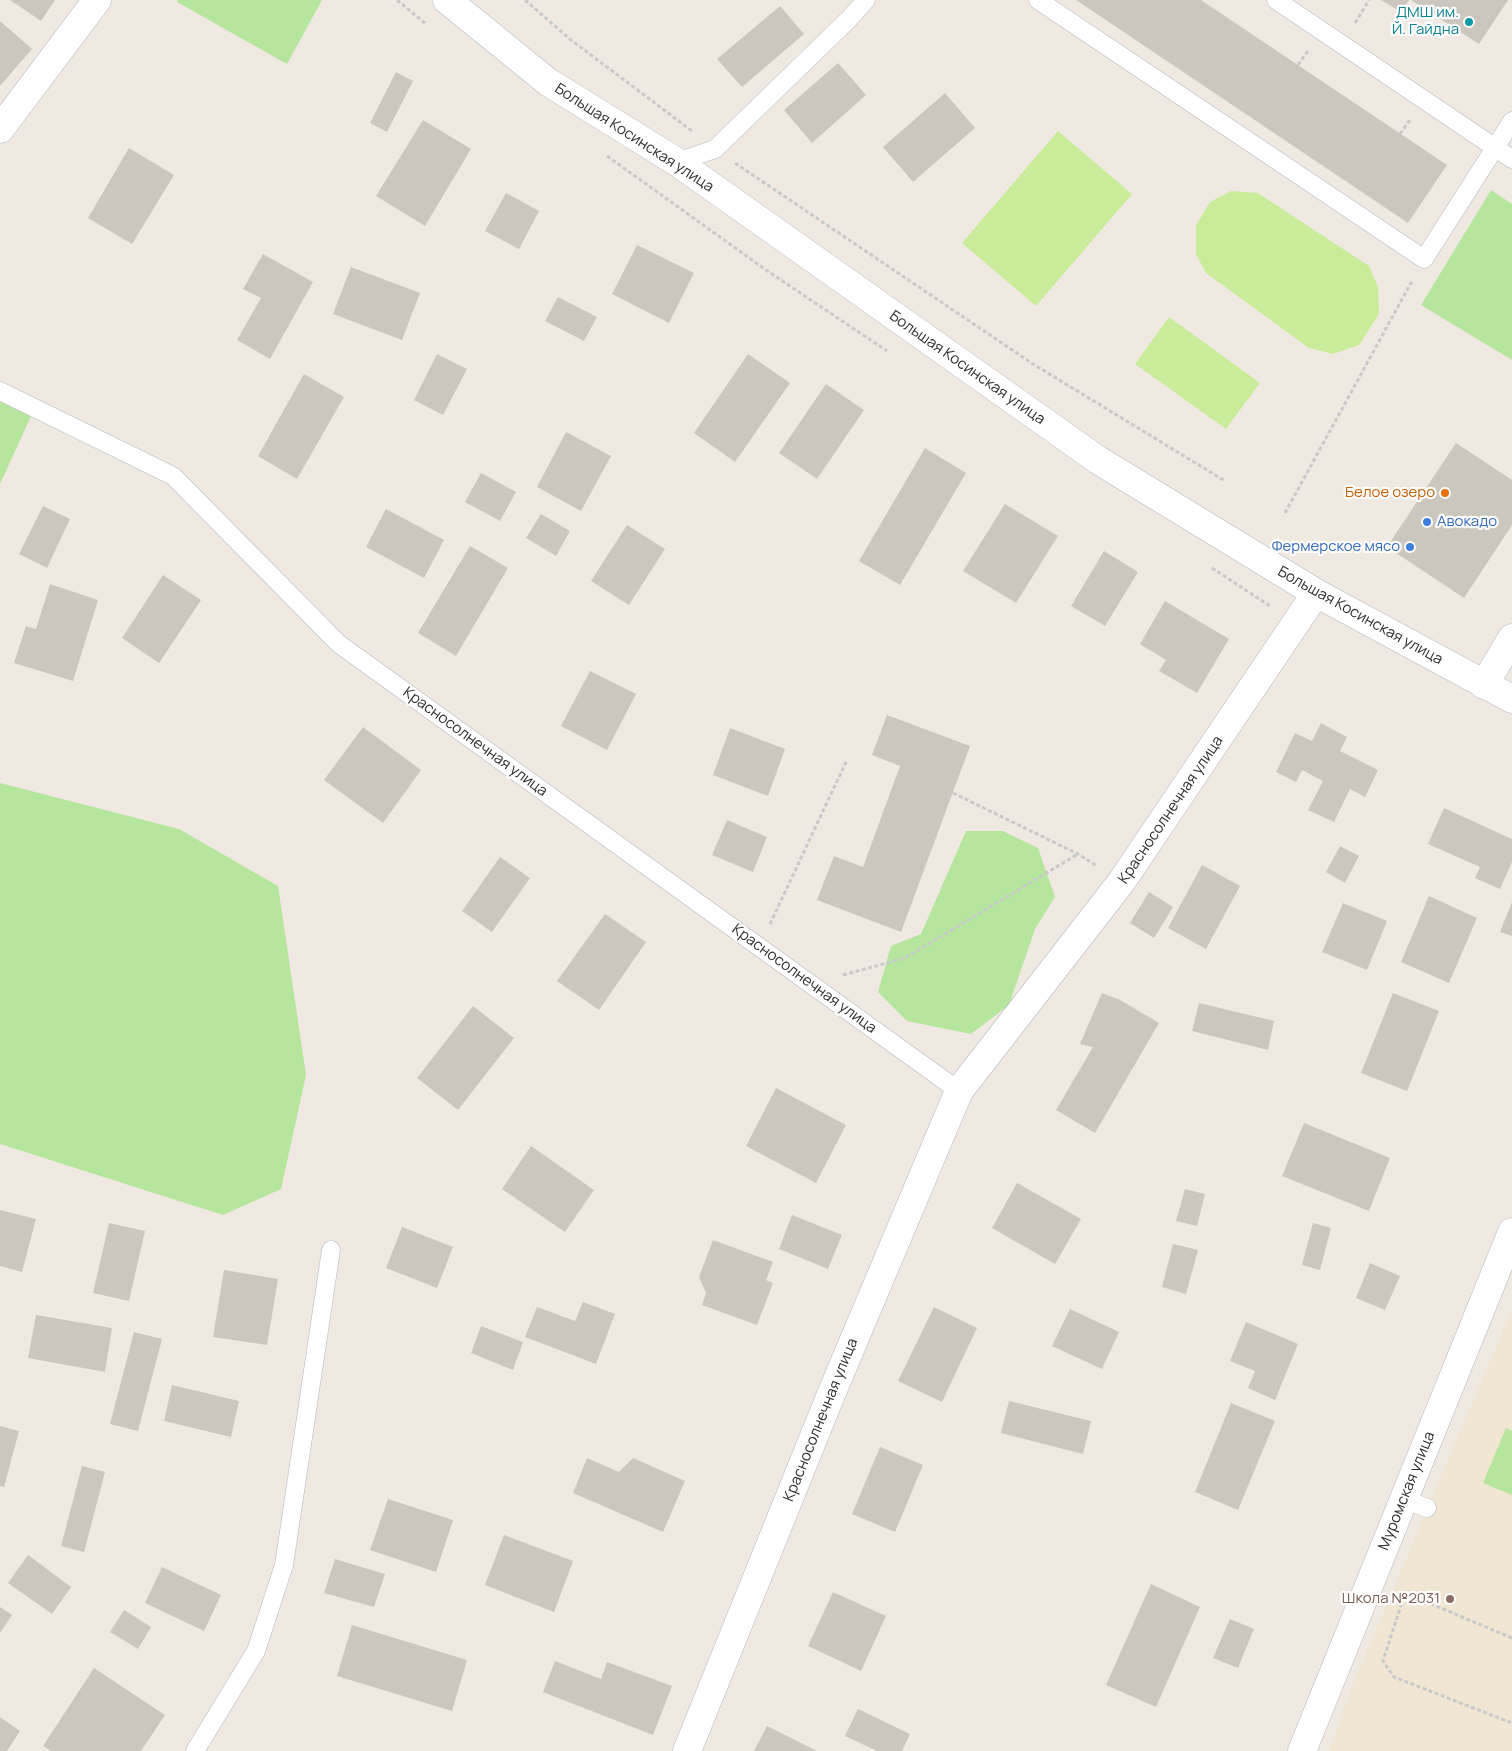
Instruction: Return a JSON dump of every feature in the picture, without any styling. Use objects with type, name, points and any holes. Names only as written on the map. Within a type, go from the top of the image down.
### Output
[{"type":"street","points":[[0,128],[97,0]]},
{"type":"street","name":"Большая Косинская улица","points":[[447,0],[548,82],[677,162],[1098,460],[1316,593],[1512,699]]},
{"type":"street","name":"Красносолнечная улица","points":[[687,1751],[830,1398],[959,1091],[1122,881],[1316,593]]},
{"type":"street","points":[[1484,685],[1512,638]]},
{"type":"street","name":"Муромская улица","points":[[1302,1751],[1416,1503],[1512,1232]]},
{"type":"lane","points":[[677,162],[715,149],[850,19],[866,0]]},
{"type":"lane","points":[[1038,0],[1424,259],[1512,121]]},
{"type":"lane","points":[[1276,0],[1494,149],[1512,159]]},
{"type":"lane","name":"Красносолнечная улица","points":[[0,391],[173,476],[339,644],[959,1091]]},
{"type":"lane","points":[[196,1751],[256,1651],[284,1565],[331,1250]]},
{"type":"path","points":[[525,0],[571,40],[715,149],[1033,364],[1225,481]]},
{"type":"path","points":[[1285,513],[1424,259]]},
{"type":"path","points":[[759,947],[847,760]]},
{"type":"path","points":[[953,792],[1078,854],[1122,881]]},
{"type":"path","points":[[811,984],[905,958],[1078,854]]},
{"type":"path","points":[[1512,1638],[1410,1595],[1403,1599],[1383,1661],[1394,1677],[1512,1722]]},
{"type":"shaded area","name":"Школа №2031","points":[[1512,1309],[1512,1751],[1329,1751],[1354,1681]]},
{"type":"green space","points":[[178,0],[322,0],[287,64],[177,2]]},
{"type":"green space","points":[[1058,131],[1132,194],[1036,306],[962,243]]},
{"type":"green space","points":[[1491,190],[1512,204],[1512,360],[1421,305]]},
{"type":"green space","points":[[1231,191],[1258,193],[1369,266],[1378,287],[1379,314],[1359,345],[1333,354],[1309,348],[1206,273],[1196,254],[1196,225],[1210,202]]},
{"type":"green space","points":[[1169,317],[1260,383],[1226,429],[1135,364]]},
{"type":"green space","points":[[0,401],[31,416],[0,484]]},
{"type":"green space","points":[[0,783],[179,829],[278,886],[306,1075],[281,1189],[223,1215],[0,1144]]},
{"type":"green space","points":[[966,831],[1003,831],[1038,848],[1055,897],[1035,929],[1009,1005],[971,1034],[907,1021],[878,992],[891,946],[921,934]]},
{"type":"green space","points":[[1506,1428],[1512,1431],[1512,1495],[1483,1483]]},
{"type":"building","points":[[10,0],[55,0],[41,21]]},
{"type":"building","points":[[1076,0],[1201,0],[1447,165],[1408,223]]},
{"type":"building","name":"ДМШ им. Й. Гайдна","points":[[1381,0],[1409,0],[1401,12]]},
{"type":"building","name":"ДМШ им. Й. Гайдна","points":[[1411,0],[1508,0],[1479,44]]},
{"type":"building","points":[[780,6],[804,34],[742,87],[717,59]]},
{"type":"building","points":[[0,21],[32,49],[0,86]]},
{"type":"building","points":[[838,63],[866,95],[812,143],[784,110]]},
{"type":"building","points":[[396,72],[413,81],[387,132],[370,123]]},
{"type":"building","points":[[945,93],[975,128],[913,182],[883,147]]},
{"type":"building","points":[[423,120],[471,149],[425,226],[376,196]]},
{"type":"building","points":[[129,148],[174,175],[132,244],[88,218]]},
{"type":"building","points":[[506,193],[539,211],[519,249],[485,231]]},
{"type":"building","points":[[637,245],[694,273],[669,323],[612,294]]},
{"type":"building","points":[[263,254],[313,282],[270,359],[237,340],[261,298],[243,289]]},
{"type":"building","points":[[351,267],[420,293],[402,340],[333,314]]},
{"type":"building","points":[[558,297],[597,317],[584,341],[545,321]]},
{"type":"building","points":[[437,354],[467,369],[443,415],[414,400]]},
{"type":"building","points":[[748,354],[790,383],[735,462],[694,433]]},
{"type":"building","points":[[304,374],[344,397],[297,479],[258,456]]},
{"type":"building","points":[[826,384],[864,410],[817,479],[779,453]]},
{"type":"building","points":[[566,432],[611,456],[581,511],[537,487]]},
{"type":"building","points":[[1456,443],[1512,480],[1512,525],[1464,598],[1387,547]]},
{"type":"building","points":[[925,448],[966,473],[900,585],[859,561]]},
{"type":"building","points":[[481,473],[516,492],[500,521],[465,502]]},
{"type":"building","points":[[1005,504],[1058,536],[1016,603],[963,571]]},
{"type":"building","points":[[43,506],[70,519],[47,568],[19,554]]},
{"type":"building","points":[[386,509],[444,540],[424,578],[366,547]]},
{"type":"building","points":[[541,514],[570,531],[556,556],[526,538]]},
{"type":"building","points":[[627,525],[665,549],[629,605],[591,581]]},
{"type":"building","points":[[470,546],[508,568],[456,656],[418,633]]},
{"type":"building","points":[[1104,551],[1138,572],[1105,626],[1071,606]]},
{"type":"building","points":[[163,575],[201,600],[159,663],[122,638]]},
{"type":"building","points":[[50,584],[98,600],[73,681],[14,663],[26,626],[36,629]]},
{"type":"building","points":[[1165,601],[1229,639],[1197,693],[1159,671],[1166,660],[1140,644]]},
{"type":"building","points":[[590,671],[636,694],[607,750],[561,726]]},
{"type":"building","points":[[887,715],[970,746],[901,932],[817,900],[834,856],[863,867],[900,766],[872,755]]},
{"type":"building","points":[[1321,723],[1347,737],[1340,751],[1378,770],[1365,797],[1350,789],[1334,822],[1308,810],[1323,781],[1302,770],[1296,782],[1276,772],[1295,733],[1312,741]]},
{"type":"building","points":[[363,727],[421,770],[383,823],[324,780]]},
{"type":"building","points":[[730,728],[785,749],[768,796],[713,775]]},
{"type":"building","points":[[1444,808],[1512,839],[1512,862],[1500,889],[1475,878],[1480,867],[1428,844]]},
{"type":"building","points":[[727,820],[767,837],[753,872],[712,855]]},
{"type":"building","points":[[1340,846],[1359,856],[1345,883],[1326,872]]},
{"type":"building","points":[[500,857],[530,878],[492,932],[462,911]]},
{"type":"building","points":[[1202,865],[1240,886],[1206,949],[1168,928]]},
{"type":"building","points":[[1149,892],[1173,907],[1154,938],[1130,923]]},
{"type":"building","points":[[1429,896],[1477,918],[1449,983],[1401,962]]},
{"type":"building","points":[[1512,902],[1512,936],[1500,932]]},
{"type":"building","points":[[1343,903],[1387,921],[1367,970],[1322,952]]},
{"type":"building","points":[[605,914],[646,942],[599,1010],[557,981]]},
{"type":"building","points":[[1102,993],[1120,1000],[1159,1023],[1095,1133],[1056,1110],[1093,1047],[1080,1044]]},
{"type":"building","points":[[1393,993],[1439,1011],[1407,1091],[1361,1073]]},
{"type":"building","points":[[1199,1003],[1274,1021],[1268,1050],[1192,1031]]},
{"type":"building","points":[[473,1006],[514,1038],[458,1110],[417,1078]]},
{"type":"building","points":[[776,1088],[846,1125],[816,1183],[746,1146]]},
{"type":"building","points":[[1304,1123],[1390,1158],[1369,1211],[1282,1176]]},
{"type":"building","points":[[531,1146],[594,1190],[565,1232],[502,1189]]},
{"type":"building","points":[[1017,1183],[1081,1219],[1055,1264],[992,1228]]},
{"type":"building","points":[[1185,1189],[1205,1194],[1197,1226],[1176,1221]]},
{"type":"building","points":[[0,1210],[36,1219],[22,1272],[0,1266]]},
{"type":"building","points":[[792,1215],[842,1235],[828,1269],[779,1249]]},
{"type":"building","points":[[109,1223],[145,1231],[129,1301],[93,1293]]},
{"type":"building","points":[[1313,1223],[1331,1228],[1320,1270],[1302,1265]]},
{"type":"building","points":[[402,1227],[453,1247],[437,1288],[386,1268]]},
{"type":"building","points":[[713,1240],[773,1262],[766,1280],[773,1283],[757,1325],[702,1305],[706,1293],[699,1277]]},
{"type":"building","points":[[1173,1244],[1198,1250],[1186,1294],[1162,1287]]},
{"type":"building","points":[[1370,1263],[1400,1276],[1385,1310],[1356,1298]]},
{"type":"building","points":[[224,1270],[278,1279],[267,1345],[213,1337]]},
{"type":"building","points":[[583,1302],[615,1314],[596,1364],[525,1337],[537,1307],[575,1321]]},
{"type":"building","points":[[934,1307],[977,1328],[942,1402],[898,1381]]},
{"type":"building","points":[[1070,1309],[1119,1332],[1102,1369],[1052,1346]]},
{"type":"building","points":[[36,1315],[112,1328],[105,1372],[28,1358]]},
{"type":"building","points":[[1246,1322],[1298,1344],[1275,1400],[1248,1388],[1255,1371],[1230,1361]]},
{"type":"building","points":[[481,1326],[523,1342],[513,1370],[471,1353]]},
{"type":"building","points":[[134,1332],[162,1339],[138,1431],[110,1424]]},
{"type":"building","points":[[172,1385],[239,1401],[231,1437],[164,1421]]},
{"type":"building","points":[[1009,1401],[1091,1421],[1083,1454],[1001,1433]]},
{"type":"building","points":[[1231,1403],[1275,1421],[1238,1510],[1195,1492]]},
{"type":"building","points":[[0,1426],[19,1431],[4,1487],[0,1486]]},
{"type":"building","points":[[880,1447],[923,1465],[895,1532],[852,1514]]},
{"type":"building","points":[[587,1458],[619,1472],[633,1458],[685,1481],[663,1532],[573,1493]]},
{"type":"building","points":[[82,1466],[105,1472],[84,1552],[61,1546]]},
{"type":"building","points":[[388,1499],[453,1520],[436,1572],[370,1550]]},
{"type":"building","points":[[504,1535],[573,1561],[554,1612],[485,1585]]},
{"type":"building","points":[[28,1555],[71,1587],[52,1614],[8,1583]]},
{"type":"building","points":[[335,1559],[385,1574],[374,1607],[324,1593]]},
{"type":"building","points":[[162,1567],[221,1595],[204,1631],[145,1603]]},
{"type":"building","points":[[1151,1584],[1200,1607],[1156,1707],[1106,1685]]},
{"type":"building","points":[[833,1592],[886,1616],[861,1671],[808,1646]]},
{"type":"building","points":[[0,1607],[12,1615],[0,1633]]},
{"type":"building","points":[[124,1610],[151,1627],[138,1649],[110,1632]]},
{"type":"building","points":[[1230,1619],[1254,1629],[1238,1668],[1213,1658]]},
{"type":"building","points":[[352,1625],[467,1660],[452,1711],[337,1676]]},
{"type":"building","points":[[555,1661],[601,1679],[607,1662],[672,1686],[653,1735],[543,1692]]},
{"type":"building","points":[[94,1668],[165,1715],[141,1751],[51,1751],[43,1746]]},
{"type":"building","points":[[858,1709],[910,1734],[902,1751],[877,1751],[845,1736]]},
{"type":"building","points":[[0,1717],[20,1731],[7,1751],[0,1751]]},
{"type":"building","points":[[767,1726],[817,1751],[754,1751]]},
{"type":"place","name":"ДМШ им. Й. Гайдна","points":[[1469,22]]},
{"type":"place","name":"Белое озеро","points":[[1445,493]]},
{"type":"place","name":"Авокадо","points":[[1427,522]]},
{"type":"place","name":"Фермерское мясо","points":[[1410,547]]},
{"type":"place","name":"Школа №2031","points":[[1450,1599]]}]
